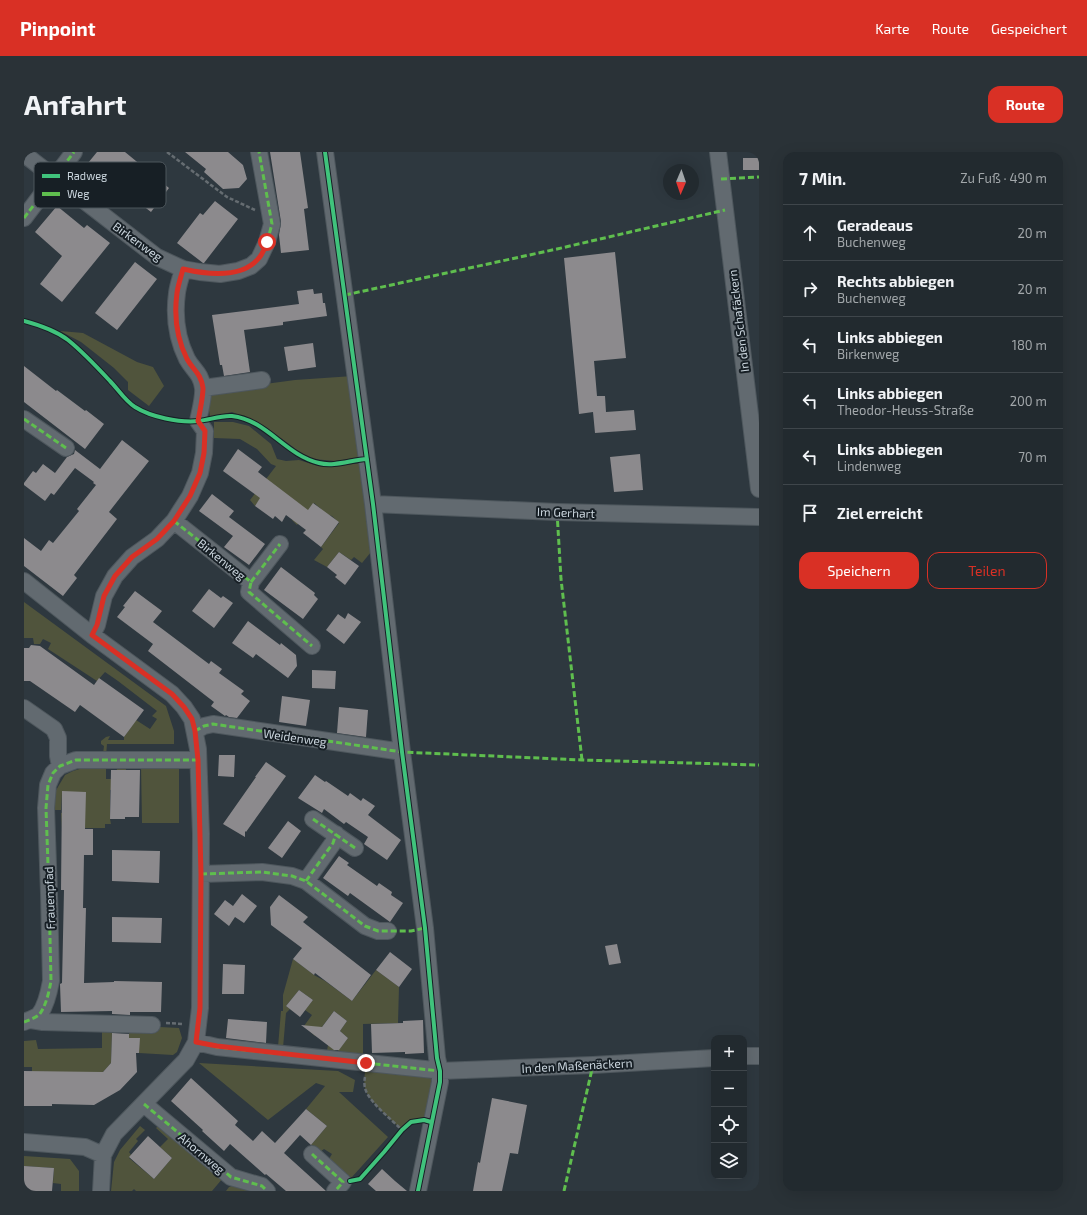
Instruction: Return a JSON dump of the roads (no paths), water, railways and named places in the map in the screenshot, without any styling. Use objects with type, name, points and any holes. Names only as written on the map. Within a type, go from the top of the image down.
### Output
[{"type":"street","points":[[66,162],[74,152]]},
{"type":"street","name":"Birkenweg","points":[[93,208],[157,257],[183,269],[220,274],[238,271],[251,266],[259,258],[267,242],[272,224],[259,152]]},
{"type":"street","points":[[326,152],[373,504],[402,752],[425,928],[438,1058],[437,1070],[440,1082],[418,1191]]},
{"type":"street","name":"In den Schafäckern","points":[[718,152],[759,489]]},
{"type":"street","name":"Birkenweg","points":[[24,154],[34,162]]},
{"type":"street","points":[[24,218],[34,205]]},
{"type":"street","points":[[92,635],[97,625],[104,596],[115,576],[132,557],[157,539],[174,521],[190,496],[200,473],[204,453],[205,431],[198,421],[203,388],[200,376],[188,362],[184,353],[176,312],[177,292],[183,269]]},
{"type":"street","points":[[203,388],[262,380]]},
{"type":"street","points":[[24,419],[66,448]]},
{"type":"street","name":"Im Gerhart","points":[[373,504],[557,512],[759,517]]},
{"type":"street","name":"Birkenweg","points":[[174,521],[251,582]]},
{"type":"street","name":"Birkenweg","points":[[280,544],[251,582],[249,592],[312,646]]},
{"type":"street","points":[[24,581],[92,635],[172,694],[184,707],[192,719],[195,731],[198,760],[201,874],[200,1008],[196,1042],[186,1060],[114,1134],[103,1155],[101,1191]]},
{"type":"street","points":[[24,708],[54,730],[58,738],[58,756],[60,766],[76,760],[198,760]]},
{"type":"street","name":"Weidenweg","points":[[195,731],[204,726],[213,724],[396,751]]},
{"type":"street","name":"Frauenpfad","points":[[27,1021],[38,1014],[43,1007],[51,981],[46,808],[48,785],[53,773],[60,766]]},
{"type":"street","points":[[314,819],[355,848]]},
{"type":"street","points":[[306,881],[333,843],[336,834]]},
{"type":"street","points":[[201,874],[262,872],[292,876],[306,881],[365,926],[378,931],[388,931]]},
{"type":"street","points":[[27,1021],[152,1025]]},
{"type":"street","name":"In den Maßenäckern","points":[[196,1042],[217,1046],[437,1070],[593,1065],[711,1058]]},
{"type":"street","points":[[747,1056],[759,1056]]},
{"type":"street","name":"Ahornweg","points":[[144,1104],[231,1177],[262,1186],[266,1191]]},
{"type":"street","points":[[24,1142],[85,1147],[103,1155]]},
{"type":"street","points":[[312,1154],[343,1185]]}]
